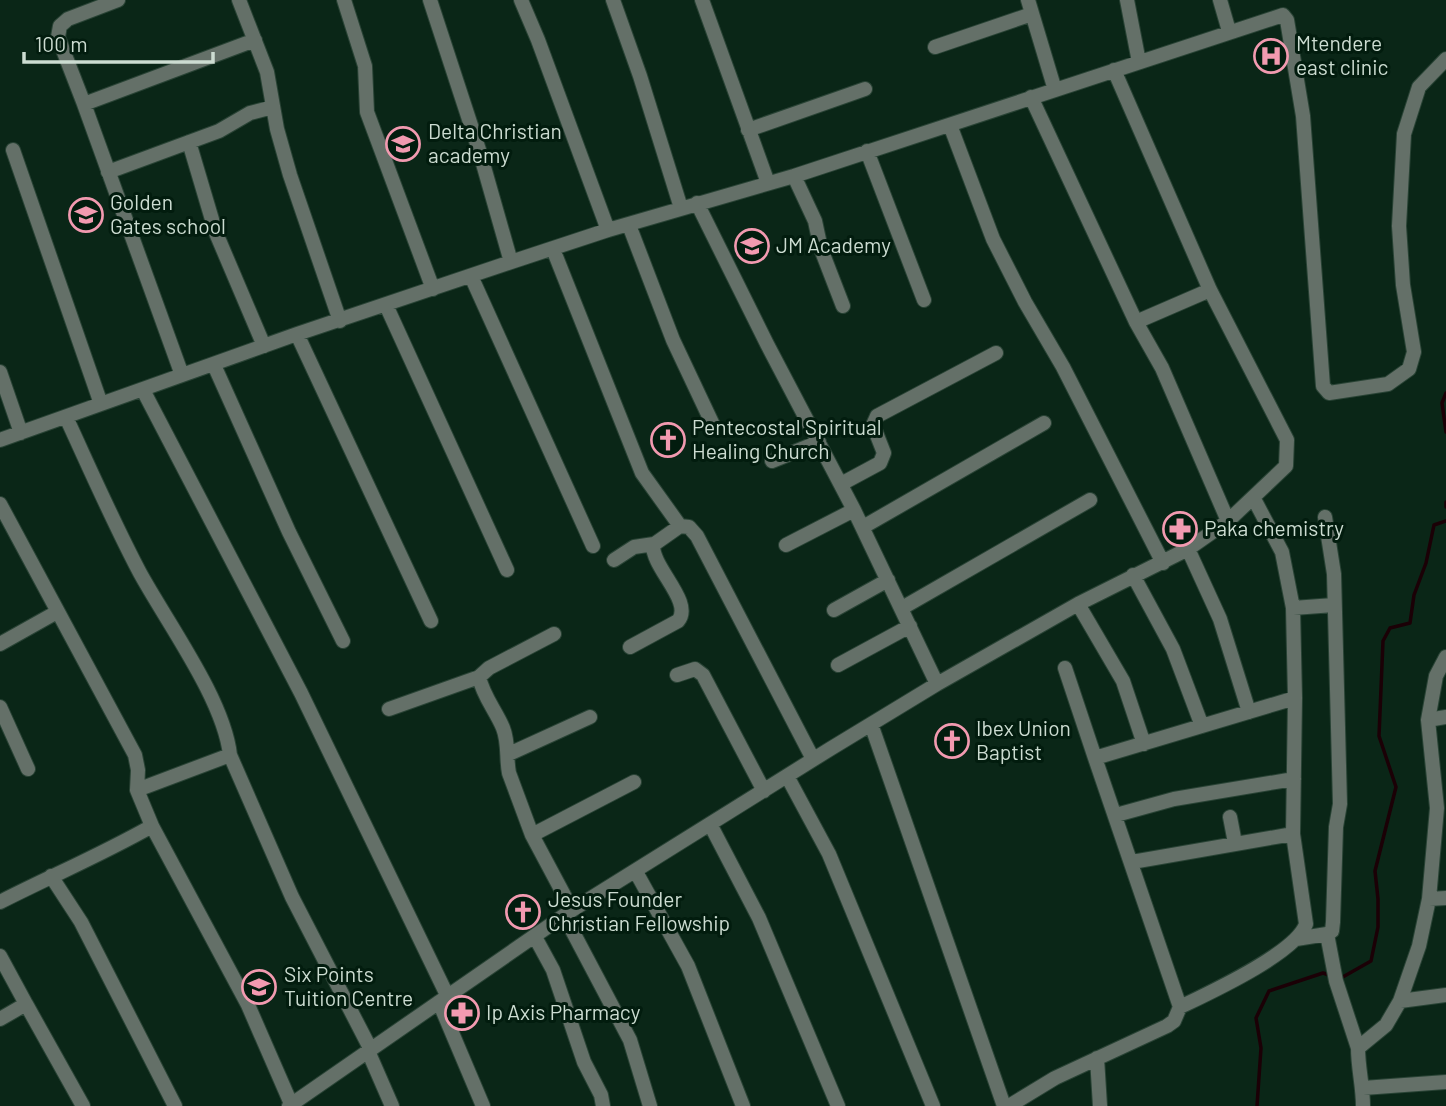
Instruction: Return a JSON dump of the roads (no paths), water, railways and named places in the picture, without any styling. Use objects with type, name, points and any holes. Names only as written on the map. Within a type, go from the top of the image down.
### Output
[{"type":"street","points":[[118,0],[68,19],[60,26],[58,37],[181,375]]},
{"type":"street","points":[[239,0],[267,72],[276,129],[340,321]]},
{"type":"street","points":[[344,0],[365,66],[367,112],[433,289]]},
{"type":"street","points":[[430,0],[480,153],[511,262]]},
{"type":"street","points":[[521,0],[608,230]]},
{"type":"street","points":[[613,0],[681,208]]},
{"type":"street","points":[[1127,0],[1139,62]]},
{"type":"street","points":[[1220,0],[1229,31]]},
{"type":"street","points":[[704,1],[768,183]]},
{"type":"street","points":[[935,47],[1030,7],[1055,90]]},
{"type":"street","points":[[0,440],[297,334],[511,262],[608,230],[794,176],[1283,15],[1287,20],[1303,116],[1323,387],[1329,393],[1388,384],[1409,369],[1414,352],[1403,285],[1399,226],[1404,134],[1419,87],[1446,59]]},
{"type":"street","points":[[84,104],[255,40]]},
{"type":"street","points":[[0,504],[135,755],[138,769],[136,790],[152,826],[248,1005],[290,1106],[568,914],[813,759],[937,684],[1079,604],[1188,549],[1254,499],[1286,466],[1287,440],[1210,290],[1114,70]]},
{"type":"street","points":[[748,130],[865,89]]},
{"type":"street","points":[[1031,97],[1136,323],[1162,368],[1228,521]]},
{"type":"street","points":[[108,172],[219,131],[250,113],[273,107]]},
{"type":"street","points":[[950,125],[993,239],[1025,302],[1063,367],[1163,563]]},
{"type":"street","points":[[189,142],[216,233],[264,346]]},
{"type":"street","points":[[13,150],[101,404]]},
{"type":"street","points":[[867,152],[924,300]]},
{"type":"street","points":[[794,176],[815,221],[821,249],[843,306]]},
{"type":"street","points":[[697,203],[863,527],[937,684]]},
{"type":"street","points":[[629,225],[673,340],[714,427]]},
{"type":"street","points":[[553,249],[642,473],[680,526]]},
{"type":"street","points":[[471,276],[593,545]]},
{"type":"street","points":[[1136,323],[1210,290]]},
{"type":"street","points":[[386,305],[507,570]]},
{"type":"street","points":[[297,334],[431,621]]},
{"type":"street","points":[[841,484],[880,463],[884,453],[873,425],[877,416],[996,353]]},
{"type":"street","points":[[214,365],[278,508],[344,641]]},
{"type":"street","points":[[0,372],[20,433]]},
{"type":"street","points":[[143,390],[301,693],[443,999],[483,1106]]},
{"type":"street","points":[[66,417],[131,556],[212,700],[229,739],[230,755],[292,897],[369,1050],[392,1106]]},
{"type":"street","points":[[863,527],[1044,423]]},
{"type":"street","points":[[772,461],[819,442]]},
{"type":"street","points":[[871,724],[1011,1105],[1097,1058],[1167,1026],[1174,1021],[1180,1007],[1262,964],[1296,939],[1306,924],[1293,834],[1295,698],[1290,583],[1282,552],[1254,499]]},
{"type":"street","points":[[902,608],[1090,500]]},
{"type":"street","points":[[786,545],[854,510]]},
{"type":"street","points":[[1296,939],[1327,934],[1332,931],[1333,922],[1336,827],[1340,804],[1334,574],[1325,517]]},
{"type":"street","points":[[614,560],[634,547],[654,544],[680,526],[690,527],[813,759]]},
{"type":"street","points":[[630,647],[678,621],[683,612],[655,556],[654,544]]},
{"type":"street","points":[[1188,549],[1220,618],[1249,712]]},
{"type":"street","points":[[1133,575],[1173,649],[1202,726]]},
{"type":"street","points":[[834,610],[888,580]]},
{"type":"street","points":[[1079,604],[1123,681],[1144,744]]},
{"type":"street","points":[[1293,608],[1334,605]]},
{"type":"street","points":[[0,644],[57,612]]},
{"type":"street","points":[[838,665],[910,626]]},
{"type":"street","points":[[389,709],[479,677],[489,668],[554,634]]},
{"type":"street","points":[[1358,1048],[1386,1025],[1400,1001],[1419,946],[1429,899],[1441,807],[1428,720],[1436,676],[1446,657]]},
{"type":"street","points":[[1065,668],[1180,1007]]},
{"type":"street","points":[[677,675],[695,669],[703,675],[764,790]]},
{"type":"street","points":[[479,677],[504,731],[509,754],[509,773],[532,835],[629,1040],[650,1106]]},
{"type":"street","points":[[1095,758],[1295,698]]},
{"type":"street","points":[[0,707],[28,769]]},
{"type":"street","points":[[509,754],[590,717]]},
{"type":"street","points":[[1428,720],[1446,717]]},
{"type":"street","points":[[136,790],[230,755]]},
{"type":"street","points":[[787,776],[829,853],[933,1106]]},
{"type":"street","points":[[1116,815],[1174,799],[1294,779]]},
{"type":"street","points":[[532,835],[634,782]]},
{"type":"street","points":[[1230,817],[1235,843]]},
{"type":"street","points":[[710,824],[758,918],[838,1106]]},
{"type":"street","points":[[0,902],[107,852],[152,826]]},
{"type":"street","points":[[1132,862],[1293,834]]},
{"type":"street","points":[[636,872],[688,966],[743,1106]]},
{"type":"street","points":[[51,876],[81,922],[175,1106]]},
{"type":"street","points":[[1429,899],[1446,898]]},
{"type":"street","points":[[1327,934],[1336,981],[1358,1048],[1363,1106]]},
{"type":"street","points":[[535,937],[553,970],[584,1062],[601,1095],[603,1106]]},
{"type":"street","points":[[0,956],[83,1106]]},
{"type":"street","points":[[1400,1001],[1446,995]]},
{"type":"street","points":[[0,1019],[26,1004]]},
{"type":"street","points":[[1097,1058],[1100,1106]]},
{"type":"street","points":[[1363,1088],[1446,1082]]},
{"type":"waterway","points":[[1446,393],[1442,403],[1446,432]]},
{"type":"waterway","points":[[1446,502],[1446,507]]},
{"type":"waterway","points":[[1341,978],[1371,961],[1378,927],[1375,871],[1396,787],[1379,736],[1383,641],[1390,628],[1410,623],[1414,595],[1426,563],[1434,525],[1446,521]]},
{"type":"waterway","points":[[1257,1106],[1261,1048],[1256,1018],[1269,991],[1323,973],[1329,975]]},
{"type":"place","name":"Mtendere east clinic","points":[[1271,56]]},
{"type":"place","name":"Delta Christian academy","points":[[403,144]]},
{"type":"place","name":"Golden Gates school","points":[[86,215]]},
{"type":"place","name":"JM Academy","points":[[752,246]]},
{"type":"place","name":"Pentecostal Spiritual Healing Church","points":[[668,440]]},
{"type":"place","name":"Paka chemistry","points":[[1180,529]]},
{"type":"place","name":"Ibex Union Baptist","points":[[952,741]]},
{"type":"place","name":"Jesus Founder Christian Fellowship","points":[[523,912]]},
{"type":"place","name":"Six Points Tuition Centre","points":[[259,987]]},
{"type":"place","name":"Ip Axis Pharmacy","points":[[462,1013]]}]
